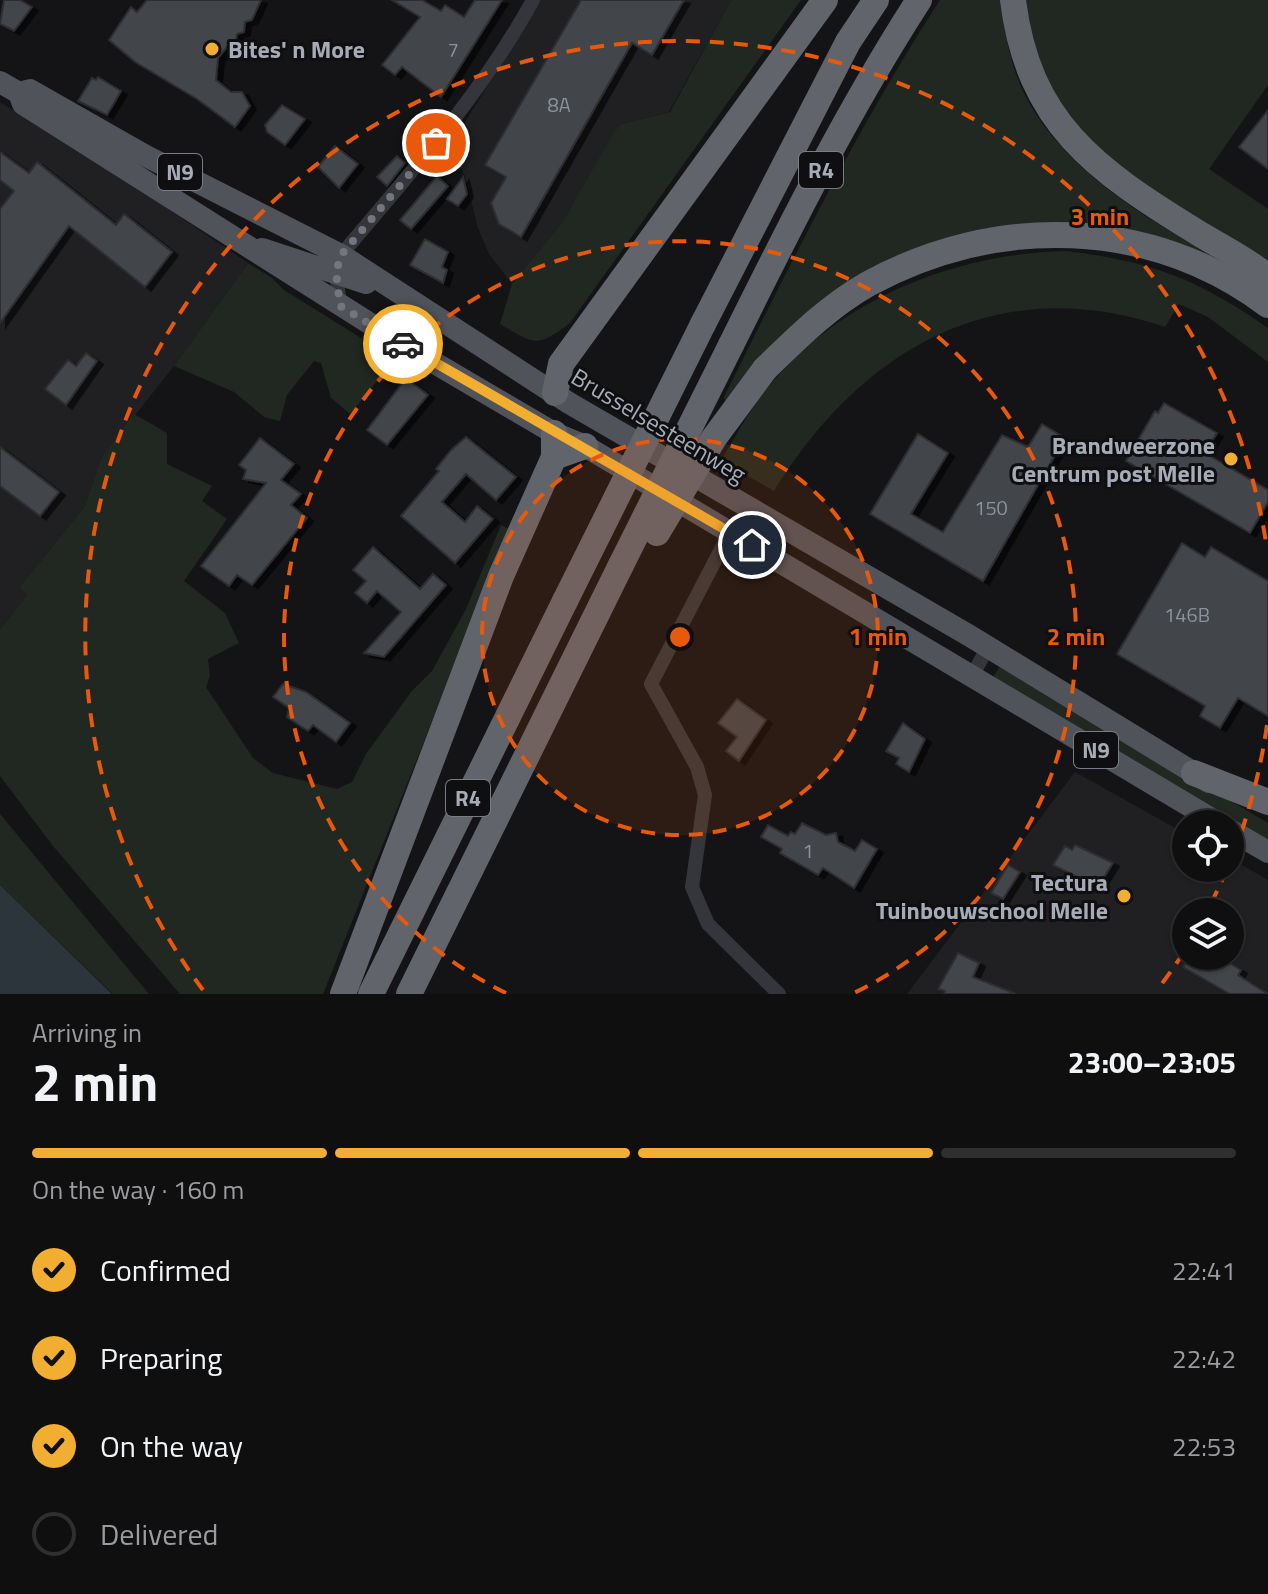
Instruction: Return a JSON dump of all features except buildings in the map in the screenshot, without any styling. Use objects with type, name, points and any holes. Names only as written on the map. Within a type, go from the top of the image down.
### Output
[{"type":"highway","points":[[555,393],[561,364],[825,0]]},
{"type":"highway","name":"R4","points":[[371,994],[703,324],[848,42],[876,0]]},
{"type":"highway","name":"R4","points":[[409,994],[610,590],[629,568],[731,345],[794,219],[892,42],[919,0]]},
{"type":"highway","points":[[1013,0],[1017,29],[1030,75],[1039,96],[1069,136],[1121,184],[1268,277]]},
{"type":"highway","points":[[629,568],[765,369],[814,322],[867,285],[936,253],[1000,238],[1058,232],[1108,236],[1155,247],[1207,267],[1268,305]]},
{"type":"highway","points":[[343,994],[501,576],[554,445],[585,446]]},
{"type":"highway","points":[[1194,773],[1268,802]]},
{"type":"main road","name":"N9","points":[[10,87],[30,90],[338,264]]},
{"type":"main road","name":"N9","points":[[10,87],[23,104],[554,445]]},
{"type":"main road","points":[[188,209],[205,212],[234,230],[319,254],[338,264]]},
{"type":"main road","points":[[247,248],[338,264]]},
{"type":"main road","name":"Brusselsesteenweg","points":[[338,264],[452,329],[821,552],[988,647],[1268,817]]},
{"type":"main road","points":[[554,445],[555,393]]},
{"type":"main road","points":[[585,446],[608,438],[796,548],[821,552]]},
{"type":"main road","name":"N9","points":[[585,446],[1197,810]]},
{"type":"main road","points":[[1244,838],[1268,852]]},
{"type":"street","points":[[340,306],[338,264],[457,118],[503,55],[533,0]]},
{"type":"street","points":[[730,532],[651,684],[697,767],[705,795],[692,887],[708,924],[779,994]]},
{"type":"street","points":[[972,676],[988,647]]},
{"type":"shaded area","points":[[540,0],[731,0],[669,112],[621,124],[563,221],[512,284],[489,254],[478,228],[465,176],[450,147]]},
{"type":"shaded area","points":[[731,0],[801,0],[570,323],[550,337],[536,341],[500,324],[512,284],[563,221],[613,134],[621,124],[670,112]]},
{"type":"shaded area","points":[[940,0],[1001,0],[1010,52],[1022,89],[1048,131],[1072,158],[1128,204],[1252,280],[1158,239],[933,244],[727,405],[724,397],[826,196],[881,96]]},
{"type":"shaded area","points":[[1026,0],[1268,0],[1268,85],[1209,169],[1268,209],[1268,261],[1146,186],[1089,140],[1066,115],[1049,88],[1034,45]]},
{"type":"shaded area","points":[[0,102],[102,164],[248,263],[174,366],[101,458],[85,506],[19,588],[27,595],[0,630]]},
{"type":"shaded area","points":[[1066,251],[1148,267],[1219,297],[1268,328],[1268,362],[1208,317],[1179,304],[1165,327],[1104,312],[1045,309],[991,316],[940,334],[892,362],[849,397],[809,441],[774,491],[721,461],[756,403],[785,368],[818,338],[854,312],[893,291],[935,274],[1022,254]]},
{"type":"shaded area","points":[[248,263],[272,278],[284,290],[395,359],[350,414],[331,398],[321,363],[314,361],[287,395],[280,421],[264,417],[234,392],[174,366]]},
{"type":"shaded area","points":[[134,414],[167,433],[167,464],[212,486],[202,501],[227,519],[184,581],[225,613],[239,643],[208,659],[210,676],[206,687],[253,758],[273,773],[337,789],[352,782],[366,754],[411,692],[432,671],[466,609],[501,525],[509,529],[323,994],[180,994],[53,846],[0,776],[0,630],[27,595],[19,588],[85,506],[101,458]]},
{"type":"shaded area","points":[[1001,665],[1268,823],[1268,840],[1244,826],[1244,810],[1217,810],[993,677]]},
{"type":"shaded area","name":"Tectura Tuinbouwschool Melle","points":[[1075,772],[1172,826],[1172,882],[1244,882],[1244,866],[1268,880],[1268,994],[907,994]]},
{"type":"shaded area","points":[[0,814],[149,994],[113,994],[0,885]]},
{"type":"shaded area","points":[[0,885],[112,994],[0,994]]},
{"type":"way so far","points":[[403,344],[340,306],[336,286],[337,263],[436,143]]},
{"type":"place","name":"Bites' n More","points":[[212,49]]},
{"type":"place","name":"Brandweerzone Centrum post Melle","points":[[1231,459]]},
{"type":"place","name":"Tectura Tuinbouwschool Melle","points":[[1124,896]]},
{"type":"route","points":[[403,344],[554,433],[585,446],[752,545]]}]
